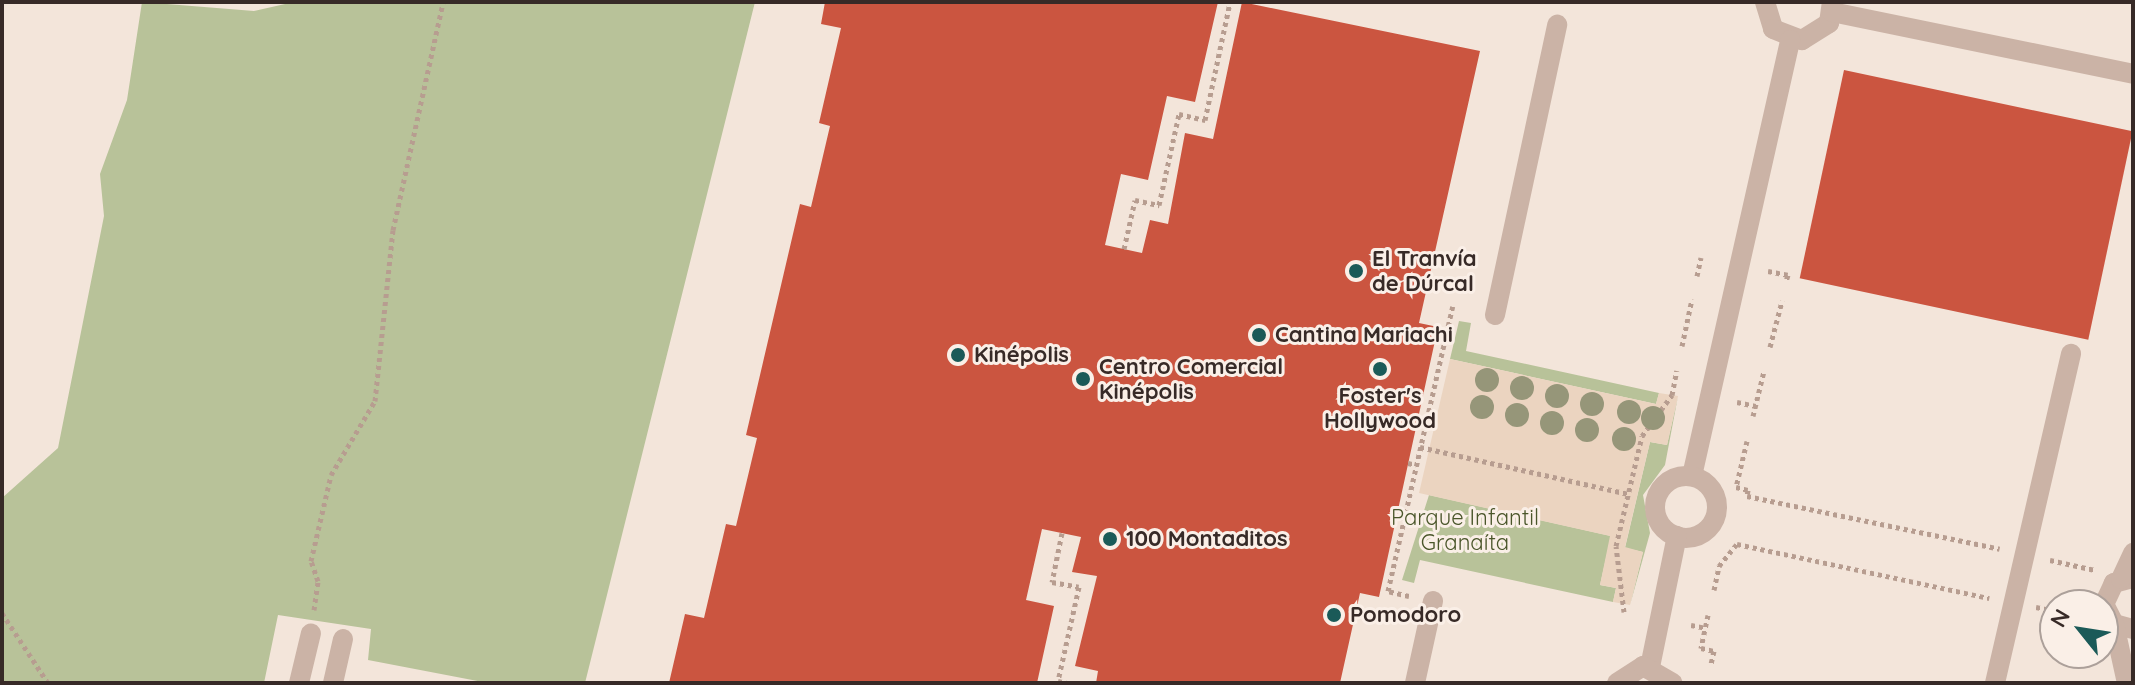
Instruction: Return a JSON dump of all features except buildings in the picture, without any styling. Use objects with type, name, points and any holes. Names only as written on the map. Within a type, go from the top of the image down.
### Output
[{"type":"street","points":[[1765,2],[1773,29],[1790,40],[1813,37],[1832,7],[2133,74]]},
{"type":"street","points":[[1495,315],[1557,25]]},
{"type":"street","points":[[1692,476],[1790,40]]},
{"type":"street","points":[[1995,683],[2071,354]]},
{"type":"street","points":[[1692,476],[1709,486],[1717,514],[1706,531],[1677,536],[1657,519],[1655,502],[1673,478],[1692,476]]},
{"type":"street","points":[[1650,667],[1677,536]]},
{"type":"street","points":[[2127,683],[2123,626],[2105,596],[2133,553]]},
{"type":"street","points":[[1415,683],[1433,601]]},
{"type":"street","points":[[305,682],[311,633]]},
{"type":"street","points":[[333,683],[343,639]]},
{"type":"street","points":[[1617,683],[1627,672],[1650,667],[1672,683]]},
{"type":"path","points":[[311,633],[318,581],[311,561],[331,475],[375,401],[393,230],[443,2]]},
{"type":"path","points":[[1124,249],[1135,200],[1159,205],[1179,114],[1205,120],[1230,2]]},
{"type":"path","points":[[1697,276],[1701,257]]},
{"type":"path","points":[[1768,271],[1788,275],[1786,281]]},
{"type":"path","points":[[1682,346],[1692,299]]},
{"type":"path","points":[[1770,347],[1782,301]]},
{"type":"path","points":[[1433,601],[1388,591],[1453,306]]},
{"type":"path","points":[[1624,612],[1616,546],[1642,436],[1672,395],[1677,370]]},
{"type":"path","points":[[1753,416],[1764,371]]},
{"type":"path","points":[[1737,402],[1756,406]]},
{"type":"path","points":[[1747,441],[1736,487],[1748,490],[1747,496],[2013,552]]},
{"type":"path","points":[[1420,447],[1629,494]]},
{"type":"path","points":[[1408,463],[1416,465]]},
{"type":"path","points":[[1062,533],[1052,582],[1079,587],[1058,681],[1067,683]]},
{"type":"path","points":[[1714,590],[1719,566],[1737,544],[2001,600]]},
{"type":"path","points":[[2032,556],[2119,576]]},
{"type":"path","points":[[2,613],[48,683]]},
{"type":"path","points":[[1708,615],[1701,648],[1714,651],[1711,664]]},
{"type":"path","points":[[1691,625],[1706,628]]},
{"type":"green space","points":[[142,2],[254,11],[294,2],[755,2],[585,683],[488,683],[368,660],[371,629],[278,615],[264,683],[2,683],[2,498],[58,448],[104,216],[100,174],[127,100]]},
{"type":"green space","points":[[1459,321],[1471,323],[1466,351],[1659,393],[1656,404],[1450,359]]},
{"type":"green space","points":[[1678,396],[1665,465],[1643,495],[1650,533],[1630,605],[1643,552],[1625,548],[1650,442],[1667,445]]},
{"type":"green space","name":"Parque Infantil Granaíta","points":[[1429,495],[1611,536],[1600,585],[1616,588],[1613,602],[1420,560],[1414,583],[1402,580]]},
{"type":"shaded area","points":[[1450,359],[1656,404],[1659,393],[1678,396],[1667,445],[1650,442],[1625,547],[1643,552],[1630,605],[1613,602],[1616,588],[1600,585],[1610,536],[1419,493]]},
{"type":"place","name":"El Tranvía de Dúrcal","points":[[1356,271]]},
{"type":"place","name":"Cantina Mariachi","points":[[1259,335]]},
{"type":"place","name":"Kinépolis","points":[[958,355]]},
{"type":"place","name":"Foster's Hollywood","points":[[1380,369]]},
{"type":"place","name":"Centro Comercial Kinépolis","points":[[1083,379]]},
{"type":"place","name":"100 Montaditos","points":[[1110,539]]},
{"type":"place","name":"Pomodoro","points":[[1334,615]]}]
